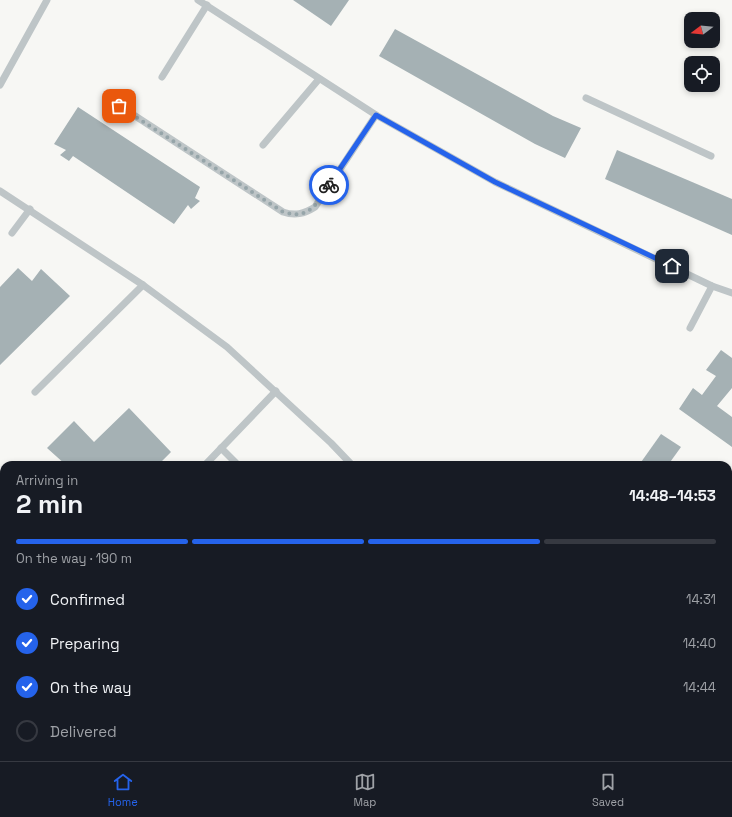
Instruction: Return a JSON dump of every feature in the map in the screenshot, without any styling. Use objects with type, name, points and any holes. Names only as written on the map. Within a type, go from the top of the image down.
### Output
[{"type":"lane","points":[[0,85],[48,0]]},
{"type":"lane","points":[[198,0],[376,115],[495,182],[712,286],[732,294]]},
{"type":"lane","points":[[162,77],[207,5]]},
{"type":"lane","points":[[263,145],[319,79]]},
{"type":"lane","points":[[106,97],[283,212],[292,215],[308,212],[315,207],[376,115]]},
{"type":"lane","points":[[586,98],[711,156]]},
{"type":"lane","points":[[0,191],[30,209],[143,284],[227,347],[276,391],[348,461]]},
{"type":"lane","points":[[12,233],[30,209]]},
{"type":"lane","points":[[35,392],[143,284]]},
{"type":"lane","points":[[690,328],[712,286]]},
{"type":"lane","points":[[209,461],[276,391]]},
{"type":"lane","points":[[222,448],[234,461]]},
{"type":"building","points":[[293,0],[349,0],[331,26]]},
{"type":"building","points":[[395,29],[553,116],[581,128],[565,158],[535,144],[379,56]]},
{"type":"building","points":[[78,107],[200,187],[195,198],[200,201],[191,209],[188,205],[174,224],[73,156],[69,161],[60,155],[66,150],[54,144]]},
{"type":"building","points":[[617,150],[732,199],[732,235],[605,179]]},
{"type":"building","points":[[18,268],[32,281],[41,269],[70,296],[0,365],[0,287]]},
{"type":"building","points":[[721,350],[732,358],[732,388],[717,406],[732,417],[732,447],[679,409],[693,388],[702,395],[716,376],[706,370]]},
{"type":"building","points":[[129,408],[171,452],[162,461],[62,461],[47,448],[74,421],[94,442]]},
{"type":"building","points":[[661,434],[681,447],[671,461],[642,461]]},
{"type":"way so far","points":[[119,106],[283,212],[292,215],[308,212],[315,207],[329,185]]},
{"type":"route","points":[[329,185],[376,115],[495,182],[672,266]]}]
